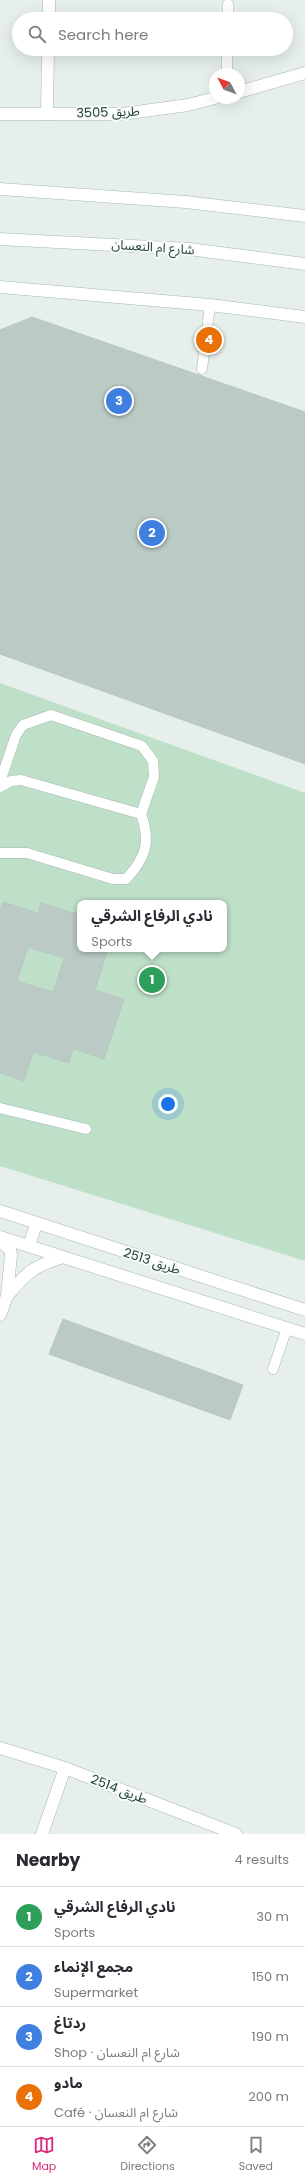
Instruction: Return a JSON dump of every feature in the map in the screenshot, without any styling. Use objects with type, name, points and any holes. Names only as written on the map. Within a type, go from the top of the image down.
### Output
[{"type":"street","points":[[49,0],[49,12]]},
{"type":"street","points":[[47,114],[48,56]]},
{"type":"street","points":[[245,90],[305,73]]},
{"type":"street","name":"طريق 3505","points":[[0,114],[122,114],[188,105],[209,100]]},
{"type":"street","points":[[0,189],[186,202],[305,216]]},
{"type":"street","name":"شارع ام النعسان","points":[[0,239],[42,240],[189,249],[305,264]]},
{"type":"street","points":[[0,287],[210,305],[305,317]]},
{"type":"street","name":"طريق 2513","points":[[0,1211],[36,1224],[305,1310]]},
{"type":"street","points":[[29,1246],[36,1224]]},
{"type":"street","name":"طريق 2513","points":[[0,1237],[305,1334]]},
{"type":"street","points":[[0,1241],[10,1249],[11,1255],[0,1315]]},
{"type":"street","points":[[4,1294],[32,1270],[63,1257]]},
{"type":"street","name":"طريق 2514","points":[[0,1748],[65,1768],[236,1834]]},
{"type":"street","points":[[42,1834],[65,1768]]},
{"type":"lane","points":[[228,4],[228,12]]},
{"type":"lane","points":[[227,56],[227,68]]},
{"type":"lane","points":[[202,369],[210,305]]},
{"type":"lane","points":[[0,782],[16,735],[24,725],[51,715],[142,746],[153,762],[154,777],[140,814],[146,827],[147,846],[138,866],[126,879],[113,879],[27,853],[0,853]]},
{"type":"lane","points":[[0,787],[11,781],[21,780],[140,814]]},
{"type":"lane","points":[[0,1108],[86,1129]]},
{"type":"lane","points":[[273,1369],[287,1328]]},
{"type":"green space","points":[[0,683],[305,793],[305,1261],[0,1166]]},
{"type":"building","points":[[32,317],[305,412],[305,764],[0,654],[0,330]]},
{"type":"building","points":[[3,902],[38,913],[41,903],[77,914],[77,952],[107,952],[95,990],[124,999],[104,1059],[73,1049],[69,1063],[33,1052],[24,1081],[0,1073],[0,910]],"holes":[[[28,947],[64,958],[53,992],[17,981]]]},
{"type":"building","points":[[63,1319],[243,1385],[230,1420],[49,1354]]},
{"type":"place","name":"مادو","points":[[209,340]]},
{"type":"place","name":"ردتاغ","points":[[119,401]]},
{"type":"place","name":"مجمع الإنماء","points":[[152,533]]},
{"type":"place","name":"نادي الرفاع الشرقي","points":[[152,980]]}]
